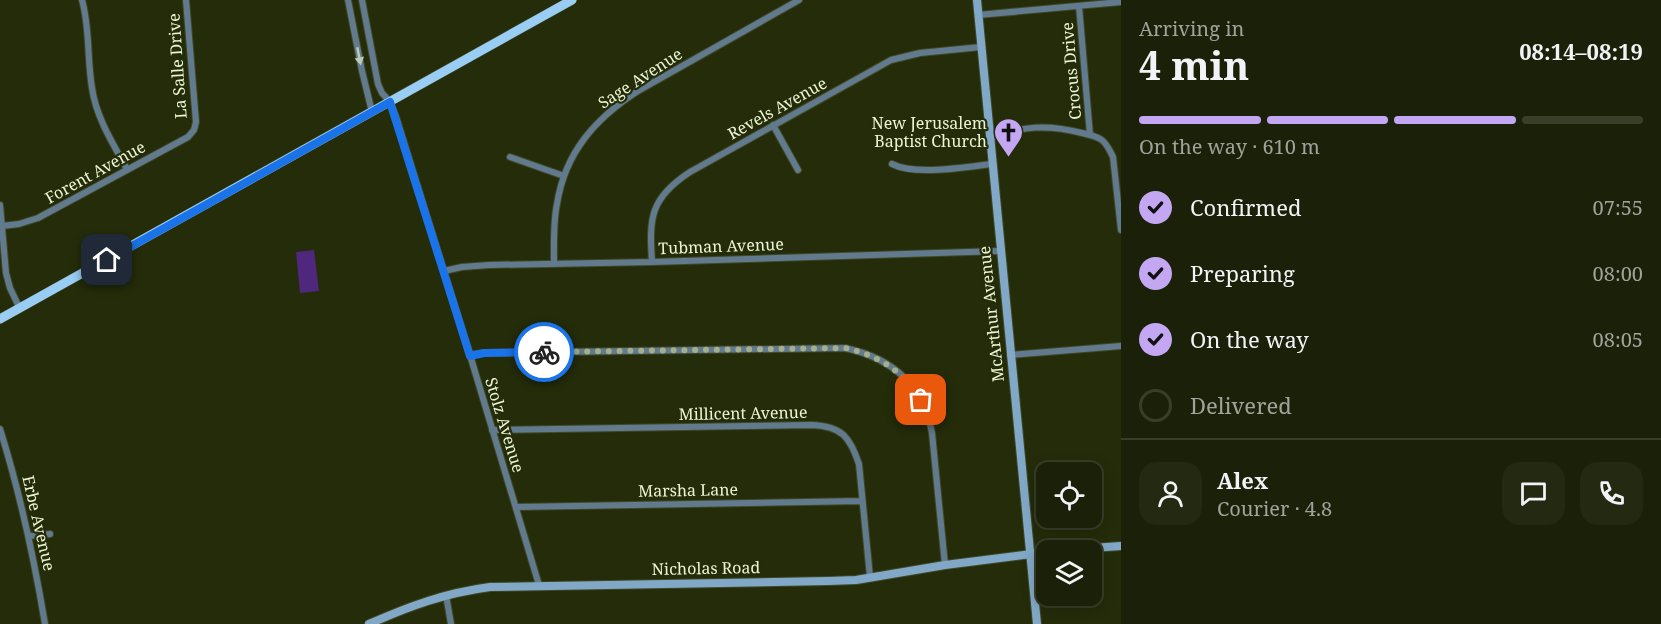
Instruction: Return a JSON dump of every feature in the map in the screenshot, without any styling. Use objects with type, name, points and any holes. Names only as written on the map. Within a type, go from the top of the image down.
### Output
[{"type":"main road","points":[[0,319],[572,0]]},
{"type":"street","points":[[82,0],[93,96],[103,123],[127,169]]},
{"type":"street","name":"La Salle Drive","points":[[186,0],[195,130]]},
{"type":"street","points":[[348,0],[372,112]]},
{"type":"street","name":"Stolz Avenue","points":[[362,0],[378,84],[390,102],[539,585]]},
{"type":"street","name":"Sage Avenue","points":[[554,264],[555,213],[564,176],[591,129],[613,108],[680,67],[800,0]]},
{"type":"street","name":"McArthur Avenue","points":[[977,0],[1036,624]]},
{"type":"street","points":[[978,15],[1079,6],[1096,2],[1121,2]]},
{"type":"street","name":"Crocus Drive","points":[[1079,6],[1090,135],[1103,141],[1113,157],[1121,230]]},
{"type":"street","name":"Revels Avenue","points":[[652,262],[650,233],[653,216],[669,187],[690,172],[891,60],[920,53],[981,47]]},
{"type":"street","points":[[773,125],[798,170]]},
{"type":"street","points":[[990,138],[1014,130],[1039,127],[1058,128],[1090,135]]},
{"type":"street","name":"Forent Avenue","points":[[2,226],[38,218],[188,137],[195,130]]},
{"type":"street","points":[[510,157],[564,176]]},
{"type":"street","points":[[892,164],[905,169],[928,170],[992,164]]},
{"type":"street","points":[[0,205],[6,273],[20,309]]},
{"type":"street","name":"Tubman Avenue","points":[[444,271],[489,265],[1000,251]]},
{"type":"street","points":[[1011,355],[1121,346]]},
{"type":"street","points":[[470,356],[484,353],[845,348],[876,357],[909,382],[921,400],[929,419],[945,564]]},
{"type":"street","name":"Millicent Avenue","points":[[492,430],[823,425],[833,428],[842,433],[851,444],[858,464],[870,577]]},
{"type":"street","name":"Erbe Avenue","points":[[0,429],[29,536],[45,624]]},
{"type":"street","name":"Marsha Lane","points":[[516,507],[861,501]]},
{"type":"street","points":[[29,536],[50,534]]},
{"type":"street","points":[[1102,547],[1121,546]]},
{"type":"street","name":"Nicholas Road","points":[[369,624],[410,606],[446,595],[490,587],[820,582],[1036,554]]},
{"type":"street","points":[[446,595],[451,624]]},
{"type":"shaded area","points":[[314,250],[319,291],[300,293],[296,252]]},
{"type":"way so far","points":[[544,352],[845,348],[876,357],[892,367],[909,382],[921,400]]},
{"type":"place","name":"New Jerusalem Baptist Church","points":[[1008,158]]},
{"type":"route","points":[[107,260],[390,102],[470,356],[484,353],[544,352]]}]
